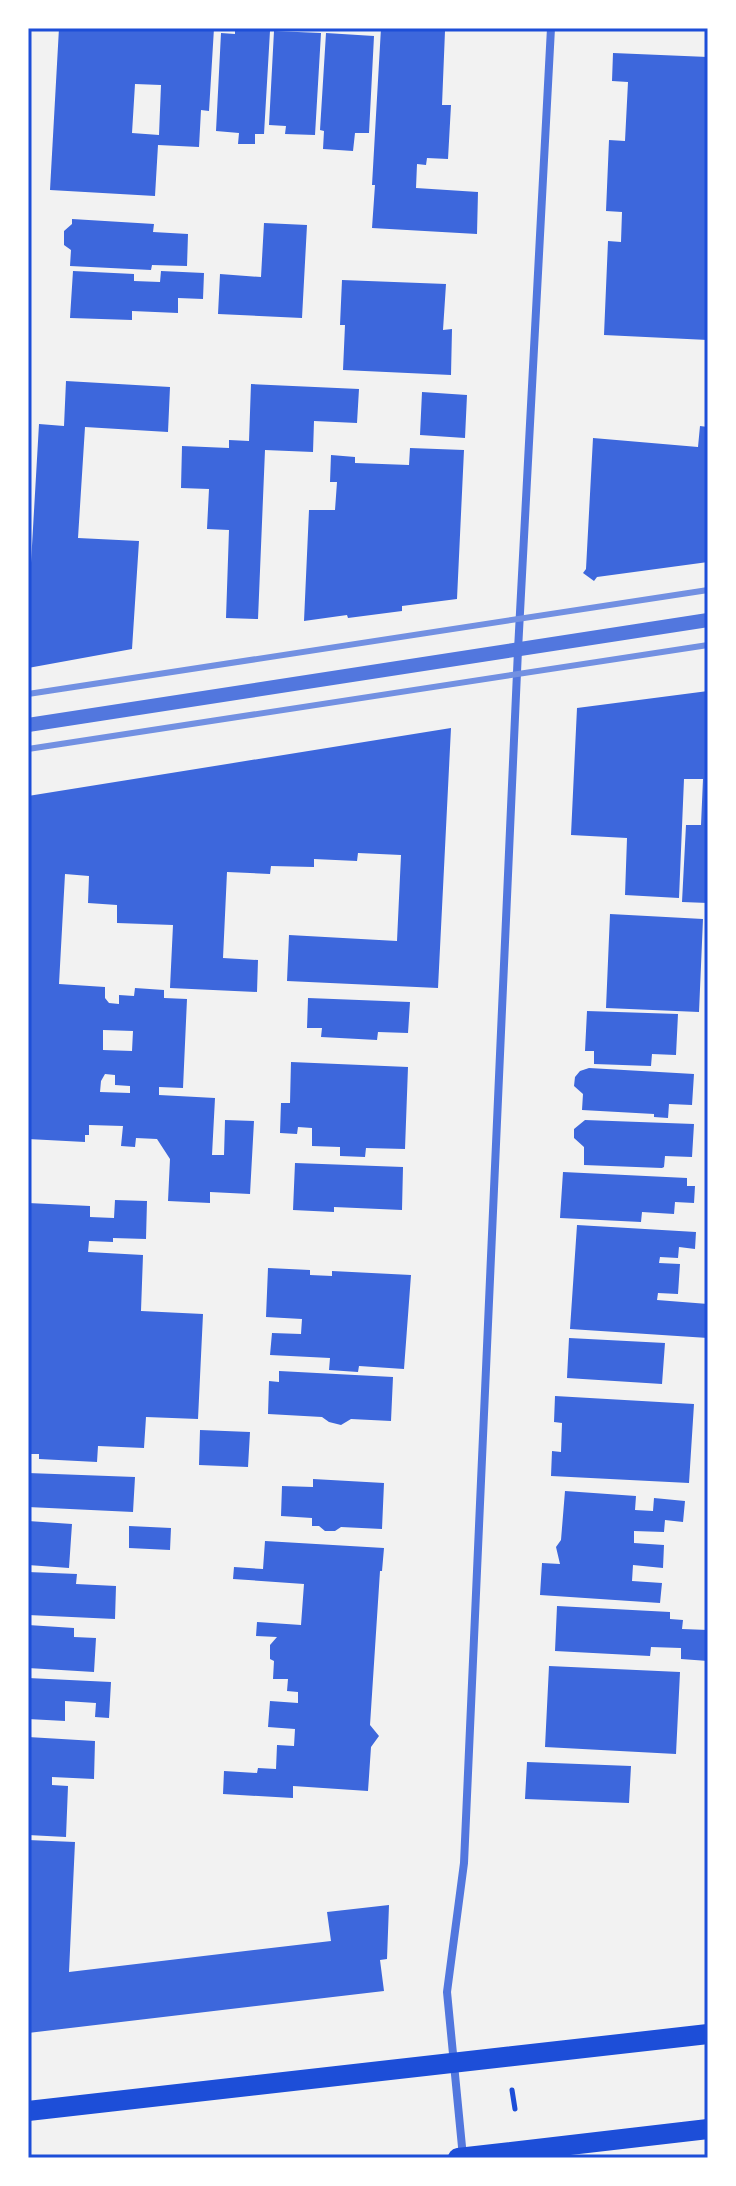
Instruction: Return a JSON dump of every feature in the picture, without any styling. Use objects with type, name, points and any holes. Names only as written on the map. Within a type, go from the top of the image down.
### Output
[{"type":"main road","points":[[28,2111],[708,2034]]},
{"type":"main road","points":[[460,2158],[708,2129]]},
{"type":"street","points":[[460,2158],[447,1992],[464,1863],[518,650],[551,28]]},
{"type":"street","points":[[28,725],[708,620]]},
{"type":"path","points":[[512,2089],[515,2109]]},
{"type":"building","points":[[59,28],[214,28],[209,111],[201,110],[199,147],[158,145],[155,196],[50,190]],"holes":[[[135,84],[161,85],[159,135],[132,133]]]},
{"type":"building","points":[[235,28],[270,31],[264,134],[255,134],[255,144],[238,144],[239,133],[216,131],[221,33],[235,34]]},
{"type":"building","points":[[381,28],[445,31],[442,105],[451,105],[448,159],[427,158],[426,165],[417,164],[416,188],[478,192],[477,234],[372,228]]},
{"type":"building","points":[[274,31],[321,33],[315,135],[285,134],[286,126],[269,125]]},
{"type":"building","points":[[326,33],[374,36],[369,133],[355,133],[353,151],[323,149],[324,131],[320,130]]},
{"type":"building","points":[[613,53],[708,57],[708,340],[604,335],[608,241],[621,242],[622,212],[606,211],[609,140],[625,141],[628,82],[612,81]]},
{"type":"building","points":[[72,219],[154,224],[153,232],[188,234],[187,266],[152,265],[151,270],[70,266],[71,250],[64,245],[64,231],[72,224]]},
{"type":"building","points":[[264,223],[307,225],[302,318],[218,314],[220,274],[261,277]]},
{"type":"building","points":[[73,271],[134,274],[134,281],[160,282],[161,271],[204,273],[203,299],[178,298],[178,313],[132,311],[132,320],[70,318]]},
{"type":"building","points":[[342,280],[446,284],[443,330],[452,329],[451,375],[343,370],[345,325],[340,325]]},
{"type":"building","points":[[66,381],[170,387],[168,432],[85,427],[78,538],[139,541],[132,649],[28,668],[39,424],[64,426]]},
{"type":"building","points":[[251,384],[359,389],[357,423],[314,421],[313,452],[265,450],[258,619],[226,618],[229,530],[207,529],[209,489],[181,488],[182,446],[229,448],[229,440],[249,441]]},
{"type":"building","points":[[422,392],[467,395],[465,438],[420,435]]},
{"type":"building","points":[[700,426],[708,427],[708,562],[597,577],[594,581],[583,573],[586,569],[593,438],[698,447]]},
{"type":"building","points":[[410,448],[464,450],[457,599],[402,606],[402,611],[304,621],[309,510],[335,510],[337,482],[330,482],[331,455],[355,457],[355,463],[409,465]]},
{"type":"building","points":[[708,691],[708,903],[682,902],[686,825],[701,825],[703,779],[684,779],[679,898],[625,895],[627,838],[571,835],[577,708]]},
{"type":"building","points":[[451,728],[438,988],[287,981],[289,935],[397,941],[401,855],[358,853],[357,861],[314,859],[314,867],[271,866],[270,874],[227,872],[223,958],[258,960],[257,992],[170,988],[173,925],[117,923],[117,905],[88,903],[89,876],[65,874],[59,984],[105,987],[105,998],[109,1003],[119,1004],[119,995],[134,996],[135,988],[164,990],[164,998],[187,999],[183,1088],[159,1087],[159,1095],[215,1098],[212,1155],[224,1155],[225,1120],[254,1121],[250,1194],[210,1192],[210,1203],[168,1201],[170,1159],[157,1139],[136,1138],[135,1147],[121,1146],[123,1126],[89,1125],[85,1142],[28,1139],[28,796]],"holes":[[[103,1030],[133,1031],[132,1051],[103,1050]],[[105,1074],[115,1075],[115,1085],[130,1086],[130,1093],[100,1092]]]},
{"type":"building","points":[[610,914],[703,919],[699,1012],[606,1008]]},
{"type":"building","points":[[308,998],[410,1002],[408,1033],[378,1032],[377,1040],[321,1037],[322,1028],[307,1028]]},
{"type":"building","points":[[587,1011],[678,1014],[676,1055],[652,1054],[651,1066],[594,1064],[594,1051],[585,1051]]},
{"type":"building","points":[[291,1062],[408,1067],[405,1149],[366,1148],[365,1157],[340,1156],[340,1147],[312,1146],[312,1128],[298,1127],[297,1134],[280,1133],[281,1103],[290,1103]]},
{"type":"building","points":[[589,1068],[694,1074],[692,1105],[669,1104],[668,1118],[654,1117],[654,1114],[582,1110],[583,1094],[574,1086],[575,1077]]},
{"type":"building","points":[[585,1120],[694,1124],[692,1157],[665,1156],[662,1168],[584,1165],[584,1147],[574,1138],[574,1129]]},
{"type":"building","points":[[295,1163],[403,1167],[402,1210],[334,1207],[334,1212],[293,1210]]},
{"type":"building","points":[[563,1172],[687,1178],[687,1186],[695,1186],[694,1203],[675,1202],[674,1214],[642,1212],[641,1222],[560,1218]]},
{"type":"building","points":[[115,1200],[147,1201],[146,1239],[89,1241],[88,1252],[143,1255],[141,1311],[203,1314],[198,1419],[146,1417],[144,1448],[98,1446],[97,1462],[39,1459],[39,1454],[28,1454],[28,1203],[90,1206],[90,1217],[114,1218]]},
{"type":"building","points":[[577,1225],[696,1232],[695,1249],[679,1247],[678,1258],[660,1257],[659,1263],[680,1264],[678,1294],[658,1293],[657,1300],[708,1304],[708,1338],[570,1329]]},
{"type":"building","points":[[268,1268],[310,1270],[310,1275],[332,1276],[332,1271],[411,1275],[404,1369],[359,1366],[358,1372],[329,1370],[330,1358],[270,1355],[272,1333],[301,1334],[302,1319],[266,1317]]},
{"type":"building","points":[[569,1338],[665,1343],[662,1384],[567,1378]]},
{"type":"building","points":[[279,1371],[393,1377],[391,1421],[351,1419],[341,1425],[322,1417],[268,1414],[269,1381],[279,1382]]},
{"type":"building","points":[[555,1396],[694,1404],[689,1483],[551,1476],[552,1451],[561,1452],[562,1423],[554,1422]]},
{"type":"building","points":[[200,1430],[250,1432],[248,1467],[199,1465]]},
{"type":"building","points":[[28,1473],[135,1477],[133,1512],[28,1507]]},
{"type":"building","points":[[313,1479],[384,1483],[382,1529],[341,1527],[335,1531],[325,1531],[319,1526],[312,1526],[312,1518],[281,1516],[282,1486],[313,1487]]},
{"type":"building","points":[[565,1491],[636,1496],[635,1510],[653,1511],[654,1498],[685,1501],[683,1522],[665,1520],[664,1532],[634,1531],[634,1543],[664,1545],[663,1568],[633,1565],[632,1581],[662,1583],[660,1603],[540,1595],[542,1563],[560,1564],[556,1547],[561,1540]]},
{"type":"building","points":[[28,1521],[72,1524],[69,1568],[28,1565]]},
{"type":"building","points":[[129,1526],[171,1528],[170,1550],[129,1548]]},
{"type":"building","points":[[265,1541],[384,1548],[370,1725],[379,1736],[371,1747],[368,1791],[293,1786],[293,1798],[223,1794],[224,1771],[257,1773],[258,1768],[276,1769],[277,1745],[294,1746],[295,1729],[268,1727],[270,1701],[298,1703],[298,1692],[287,1691],[288,1679],[273,1679],[274,1661],[270,1659],[270,1645],[277,1637],[256,1636],[257,1622],[301,1625],[304,1584],[233,1579],[234,1567],[263,1569]]},
{"type":"building","points":[[28,1572],[77,1574],[76,1584],[116,1586],[115,1619],[28,1615]]},
{"type":"building","points":[[557,1606],[670,1612],[670,1619],[683,1620],[682,1629],[708,1630],[708,1661],[681,1659],[681,1648],[651,1647],[650,1656],[555,1651]]},
{"type":"building","points":[[28,1625],[74,1628],[74,1637],[96,1638],[94,1672],[28,1668]]},
{"type":"building","points":[[549,1666],[680,1672],[676,1754],[545,1747]]},
{"type":"building","points":[[28,1678],[111,1682],[109,1718],[95,1717],[96,1703],[65,1701],[65,1721],[28,1719]]},
{"type":"building","points":[[28,1737],[95,1741],[94,1779],[52,1777],[52,1785],[68,1786],[66,1837],[28,1835]]},
{"type":"building","points":[[527,1762],[631,1766],[629,1803],[525,1799]]},
{"type":"building","points":[[28,1840],[75,1842],[69,1972],[331,1941],[327,1912],[389,1905],[387,1959],[380,1960],[384,1991],[28,2033]]},
{"type":"railway","points":[[28,694],[708,590]]},
{"type":"railway","points":[[28,749],[708,645]]}]
